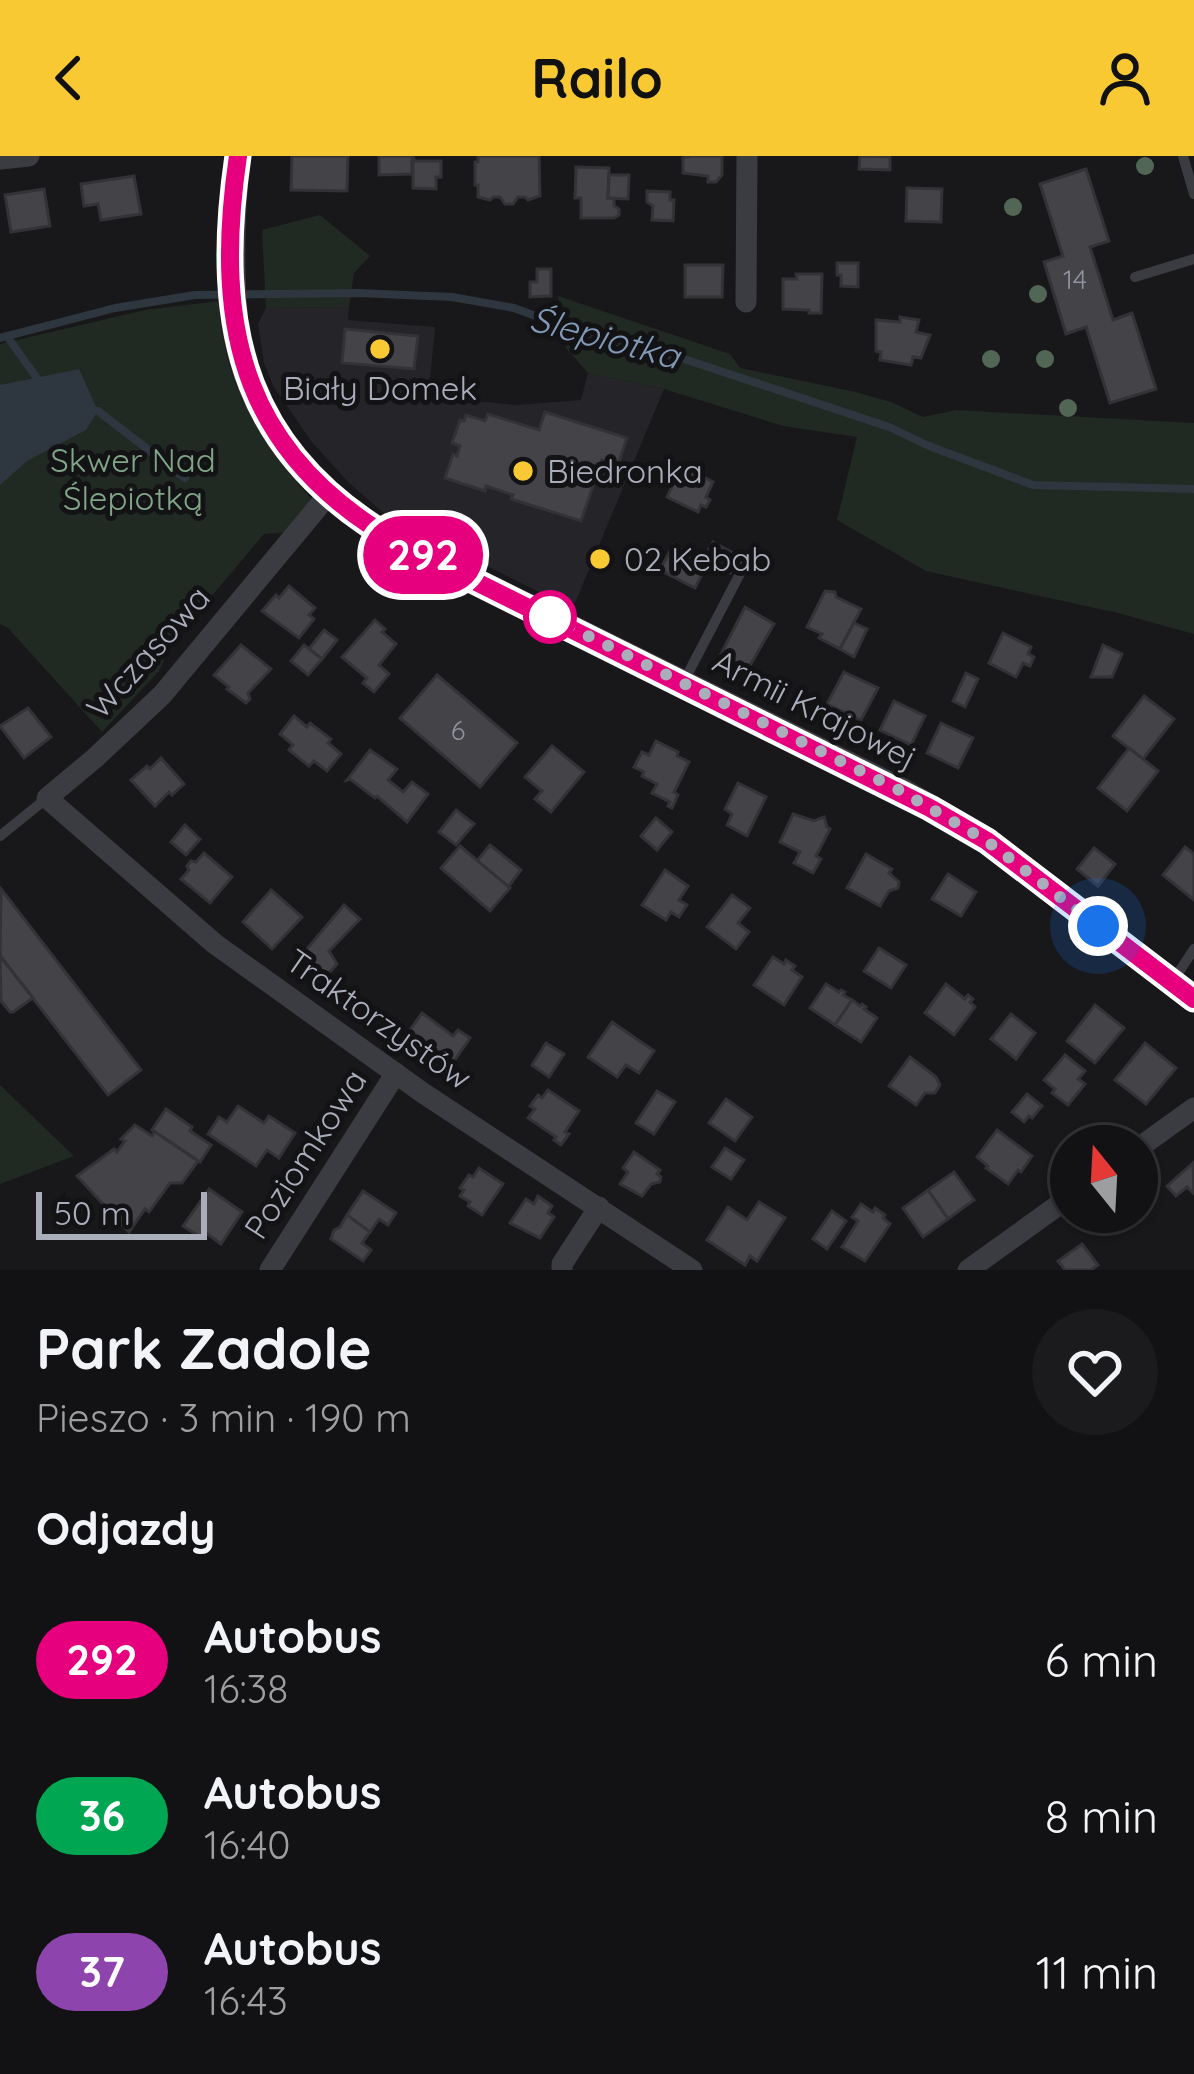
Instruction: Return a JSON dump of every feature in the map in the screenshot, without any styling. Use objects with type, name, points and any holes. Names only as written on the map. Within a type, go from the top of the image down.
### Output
[{"type":"street","points":[[0,159],[29,156]]},
{"type":"street","name":"Armii Krajowej","points":[[238,156],[231,246],[235,326],[242,358],[266,419],[328,495],[374,530],[899,790],[987,841],[1183,991]]},
{"type":"street","points":[[746,302],[747,156]]},
{"type":"street","name":"Wczasowa","points":[[47,798],[162,695],[328,495]]},
{"type":"street","name":"Traktorzystów","points":[[47,798],[215,944],[396,1073],[692,1270]]},
{"type":"street","name":"Poziomkowa","points":[[270,1270],[396,1073]]},
{"type":"street","points":[[1158,1134],[1194,1108]]},
{"type":"street","points":[[562,1270],[599,1207]]},
{"type":"street","points":[[968,1270],[1050,1211]]},
{"type":"lane","points":[[1183,156],[1194,194]]},
{"type":"lane","points":[[1135,277],[1194,259]]},
{"type":"lane","points":[[683,683],[745,564]]},
{"type":"lane","name":"Wczasowa","points":[[0,836],[47,798]]},
{"type":"lane","points":[[1183,991],[1194,949]]},
{"type":"shaded area","points":[[349,307],[348,320],[435,327],[429,391],[448,404],[581,400],[588,373],[664,389],[575,603],[543,594],[387,516],[311,441],[274,387],[264,363],[258,324],[266,308]]},
{"type":"shaded area","points":[[79,369],[98,411],[86,430],[27,461],[0,485],[0,385]]},
{"type":"green space","points":[[320,215],[370,256],[354,273],[349,307],[266,308],[262,230]]},
{"type":"green space","points":[[558,296],[730,354],[740,368],[856,392],[923,417],[956,410],[1194,423],[1194,634],[926,571],[837,520],[857,437],[783,426],[664,389],[588,373],[566,348]]},
{"type":"green space","name":"Skwer Nad Ślepiotką","points":[[219,301],[228,359],[247,409],[275,455],[312,500],[288,532],[264,534],[172,643],[159,671],[102,732],[0,624],[0,344],[145,310]]},
{"type":"green space","points":[[0,1085],[74,1156],[0,1184]]},
{"type":"building","points":[[292,156],[348,156],[347,191],[291,190]]},
{"type":"building","points":[[379,156],[412,156],[412,174],[379,175]]},
{"type":"building","points":[[478,156],[539,156],[540,196],[518,197],[513,204],[505,204],[500,197],[478,197]]},
{"type":"building","points":[[722,156],[722,175],[708,182],[708,176],[683,173],[683,158]]},
{"type":"building","points":[[860,156],[890,157],[890,170],[859,169]]},
{"type":"building","points":[[413,157],[415,161],[441,161],[436,189],[413,188]]},
{"type":"building","points":[[576,167],[609,168],[608,198],[614,198],[619,215],[581,218],[581,198],[575,198]]},
{"type":"building","points":[[1086,169],[1109,241],[1090,247],[1113,320],[1132,313],[1156,389],[1110,403],[1086,327],[1066,334],[1044,262],[1063,256],[1040,184]]},
{"type":"building","points":[[609,175],[629,175],[628,199],[608,198]]},
{"type":"building","points":[[134,176],[141,214],[101,220],[98,204],[84,206],[81,184]]},
{"type":"building","points":[[907,188],[942,189],[941,222],[906,221]]},
{"type":"building","points":[[44,189],[50,226],[11,232],[5,195]]},
{"type":"building","points":[[647,191],[670,192],[673,221],[652,220]]},
{"type":"building","points":[[837,263],[858,263],[858,287],[841,286]]},
{"type":"building","points":[[685,265],[723,265],[722,297],[685,297]]},
{"type":"building","points":[[537,269],[551,269],[551,296],[530,297],[530,282],[537,282]]},
{"type":"building","points":[[796,274],[822,274],[821,313],[783,309],[783,279],[797,279]]},
{"type":"building","points":[[900,317],[919,320],[916,332],[930,335],[921,358],[913,357],[911,365],[880,360],[881,352],[876,351],[876,320],[900,322]]},
{"type":"building","name":"Biały Domek","points":[[345,329],[418,336],[414,369],[342,363]]},
{"type":"building","name":"Biedronka","points":[[545,412],[627,438],[618,465],[602,460],[581,521],[486,486],[485,491],[445,478],[460,446],[452,443],[466,415],[485,421],[488,414],[539,430]]},
{"type":"building","points":[[682,466],[713,482],[706,497],[710,500],[698,512],[667,497]]},
{"type":"building","points":[[713,542],[739,556],[730,573],[721,568],[725,560],[708,551]]},
{"type":"building","points":[[673,545],[706,566],[695,588],[660,570]]},
{"type":"building","points":[[289,586],[315,608],[309,615],[314,619],[299,638],[262,611]]},
{"type":"building","points":[[825,591],[861,609],[840,649],[807,627]]},
{"type":"building","points":[[745,607],[774,624],[748,669],[721,654]]},
{"type":"building","points":[[375,620],[396,644],[379,665],[389,674],[374,692],[363,683],[367,678],[342,657]]},
{"type":"building","points":[[854,623],[867,629],[854,657],[840,649]]},
{"type":"building","points":[[324,630],[337,640],[322,659],[309,649]]},
{"type":"building","points":[[1003,633],[1031,647],[1028,654],[1034,657],[1030,666],[1023,663],[1016,677],[989,663]]},
{"type":"building","points":[[241,645],[271,669],[248,693],[246,703],[214,675]]},
{"type":"building","points":[[304,645],[322,659],[308,675],[291,661]]},
{"type":"building","points":[[1103,645],[1122,654],[1112,677],[1091,677]]},
{"type":"building","points":[[844,672],[878,688],[861,720],[827,704]]},
{"type":"building","points":[[966,673],[978,679],[965,707],[953,701]]},
{"type":"building","points":[[437,675],[517,743],[480,787],[400,718]]},
{"type":"building","points":[[1144,696],[1174,719],[1143,759],[1113,736]]},
{"type":"building","points":[[894,701],[925,716],[911,745],[880,730]]},
{"type":"building","points":[[28,708],[51,737],[24,758],[0,726]]},
{"type":"building","points":[[294,716],[331,739],[328,743],[341,754],[327,771],[314,761],[309,766],[289,750],[293,745],[280,734]]},
{"type":"building","points":[[941,723],[973,738],[958,768],[927,753]]},
{"type":"building","points":[[656,741],[689,762],[674,792],[678,795],[672,808],[652,793],[657,784],[634,767],[642,752],[649,755]]},
{"type":"building","points":[[552,746],[584,772],[551,812],[535,799],[542,791],[525,777]]},
{"type":"building","points":[[1129,748],[1158,771],[1127,811],[1098,788]]},
{"type":"building","points":[[370,750],[397,769],[388,780],[403,792],[412,782],[428,794],[407,822],[377,796],[347,780]]},
{"type":"building","points":[[161,758],[184,784],[155,806],[131,780]]},
{"type":"building","points":[[738,783],[766,797],[747,836],[727,825],[732,814],[725,809]]},
{"type":"building","points":[[456,810],[474,824],[456,845],[439,832]]},
{"type":"building","points":[[793,814],[814,821],[824,817],[830,829],[813,873],[794,863],[800,852],[780,842]]},
{"type":"building","points":[[656,818],[672,832],[657,850],[641,836]]},
{"type":"building","points":[[185,825],[200,839],[186,855],[171,842]]},
{"type":"building","points":[[490,845],[521,870],[508,887],[477,861]]},
{"type":"building","points":[[460,846],[510,888],[490,911],[441,868]]},
{"type":"building","points":[[1185,847],[1194,854],[1194,900],[1163,875]]},
{"type":"building","points":[[1094,848],[1115,864],[1098,886],[1077,869]]},
{"type":"building","points":[[204,853],[232,877],[210,903],[181,879],[191,861]]},
{"type":"building","points":[[866,854],[892,869],[889,873],[899,882],[880,906],[847,888]]},
{"type":"building","points":[[665,870],[688,886],[679,900],[687,905],[679,917],[671,912],[666,920],[642,905]]},
{"type":"building","points":[[948,874],[976,892],[961,916],[932,899]]},
{"type":"building","points":[[1,889],[141,1070],[108,1095],[0,956]]},
{"type":"building","points":[[271,890],[302,917],[272,949],[243,922]]},
{"type":"building","points":[[732,895],[750,908],[738,923],[749,932],[736,949],[707,927]]},
{"type":"building","points":[[344,905],[360,919],[329,951],[337,964],[323,980],[312,966],[306,973],[295,963]]},
{"type":"building","points":[[879,948],[906,965],[891,988],[864,971]]},
{"type":"building","points":[[0,956],[33,998],[13,1012],[1,1001]]},
{"type":"building","points":[[773,957],[795,966],[792,970],[802,977],[784,1005],[754,985]]},
{"type":"building","points":[[826,984],[852,1000],[835,1025],[810,1008]]},
{"type":"building","points":[[946,984],[965,999],[968,995],[975,1007],[954,1035],[925,1013]]},
{"type":"building","points":[[852,1000],[877,1018],[861,1042],[835,1025]]},
{"type":"building","points":[[1095,1005],[1124,1028],[1095,1063],[1067,1041]]},
{"type":"building","points":[[422,1013],[453,1036],[458,1030],[470,1038],[450,1067],[409,1042],[415,1034],[410,1030]]},
{"type":"building","points":[[1011,1014],[1035,1033],[1016,1059],[991,1039]]},
{"type":"building","points":[[612,1022],[654,1051],[639,1073],[626,1065],[617,1077],[588,1057]]},
{"type":"building","points":[[546,1043],[564,1054],[549,1077],[532,1065]]},
{"type":"building","points":[[1145,1043],[1176,1068],[1146,1104],[1115,1080]]},
{"type":"building","points":[[1065,1055],[1085,1071],[1078,1079],[1085,1084],[1068,1105],[1044,1080]]},
{"type":"building","points":[[910,1057],[940,1085],[916,1105],[889,1086]]},
{"type":"building","points":[[548,1090],[579,1111],[561,1145],[528,1118],[535,1109],[530,1106]]},
{"type":"building","points":[[657,1091],[675,1102],[654,1134],[636,1123]]},
{"type":"building","points":[[1027,1094],[1042,1106],[1024,1122],[1012,1112]]},
{"type":"building","points":[[726,1099],[752,1117],[735,1141],[709,1123]]},
{"type":"building","points":[[238,1106],[264,1123],[269,1116],[295,1133],[279,1158],[267,1150],[256,1166],[208,1134],[219,1117],[227,1122]]},
{"type":"building","points":[[166,1109],[211,1145],[200,1162],[152,1130]]},
{"type":"building","points":[[135,1125],[152,1136],[155,1132],[198,1161],[182,1183],[170,1183],[129,1232],[77,1176],[114,1149],[117,1152],[125,1141],[121,1139]]},
{"type":"building","points":[[997,1130],[1032,1156],[1008,1184],[977,1157]]},
{"type":"building","points":[[725,1148],[744,1160],[731,1179],[712,1167]]},
{"type":"building","points":[[634,1152],[660,1170],[660,1182],[651,1184],[642,1196],[620,1184],[628,1172],[623,1168]]},
{"type":"building","points":[[1193,1163],[1194,1194],[1187,1187],[1176,1196],[1167,1186]]},
{"type":"building","points":[[479,1168],[503,1184],[482,1215],[460,1196],[464,1190],[460,1188]]},
{"type":"building","points":[[954,1172],[974,1200],[948,1219],[928,1190]]},
{"type":"building","points":[[209,1189],[242,1212],[221,1244],[183,1226]]},
{"type":"building","points":[[928,1190],[948,1219],[923,1237],[903,1208]]},
{"type":"building","points":[[363,1191],[396,1213],[388,1225],[379,1219],[370,1232],[347,1215]]},
{"type":"building","points":[[538,1196],[552,1206],[548,1213],[554,1217],[540,1238],[510,1223],[526,1199],[534,1204]]},
{"type":"building","points":[[759,1202],[785,1218],[757,1261],[750,1256],[745,1265],[707,1240],[728,1207],[747,1220]]},
{"type":"building","points":[[861,1204],[873,1212],[875,1208],[890,1224],[865,1261],[842,1247],[858,1221],[852,1217]]},
{"type":"building","points":[[832,1211],[846,1221],[827,1249],[813,1239]]},
{"type":"building","points":[[347,1215],[370,1232],[362,1243],[371,1250],[363,1261],[331,1239]]},
{"type":"building","points":[[1082,1244],[1098,1265],[1091,1270],[1065,1270],[1058,1261]]},
{"type":"waterway","name":"Ślepiotka","points":[[0,338],[115,308],[195,295],[452,297],[514,308],[630,341],[889,427],[1033,485],[1194,489]]},
{"type":"waterway","points":[[7,336],[36,377]]},
{"type":"waterway","points":[[98,411],[185,478]]},
{"type":"bus line","name":"292","points":[[238,156],[231,246],[235,326],[242,358],[266,419],[328,495],[374,530],[408,548],[899,790],[987,841],[1194,999]]},
{"type":"place","name":"Biały Domek","points":[[380,349]]},
{"type":"place","name":"Biedronka","points":[[523,471]]},
{"type":"place","name":"02 Kebab","points":[[600,559]]},
{"type":"route","points":[[550,617],[899,790],[987,841],[1098,926]]}]
